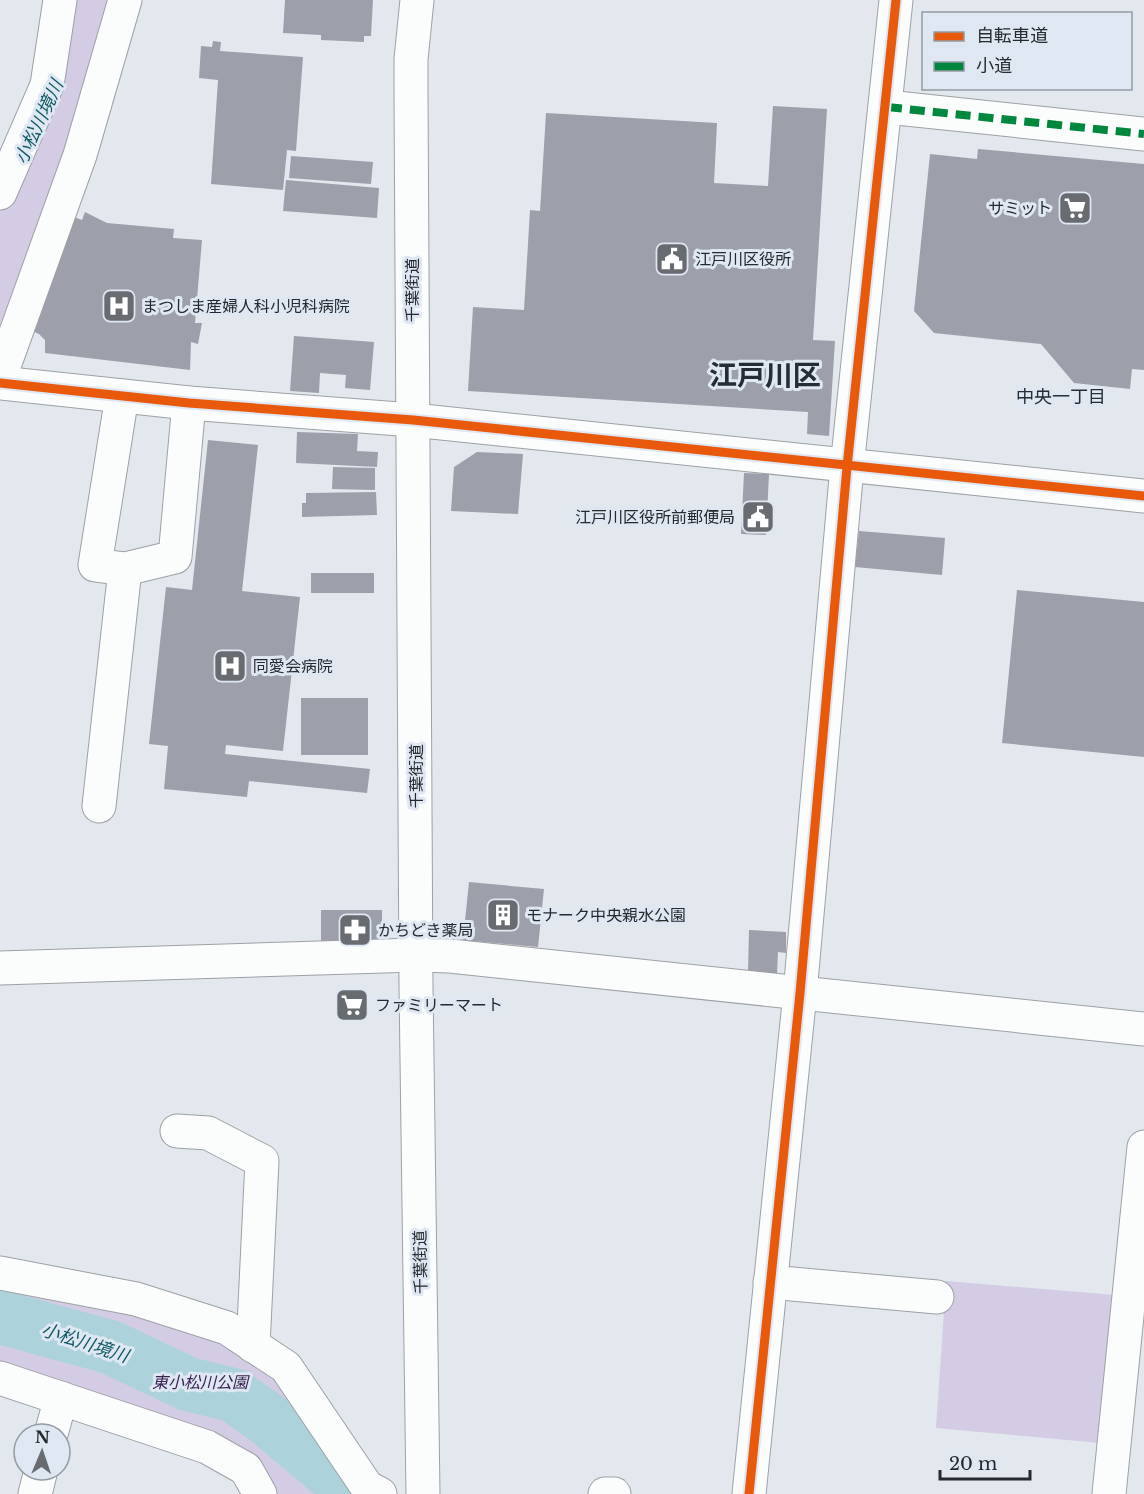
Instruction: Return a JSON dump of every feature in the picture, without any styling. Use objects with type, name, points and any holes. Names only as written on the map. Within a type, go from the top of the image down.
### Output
[{"type":"main road","points":[[0,193],[46,85],[60,0]]},
{"type":"main road","points":[[0,377],[80,155],[125,0]]},
{"type":"main road","name":"千葉街道","points":[[403,0],[411,59]]},
{"type":"main road","name":"千葉街道","points":[[417,0],[411,59],[416,955],[423,1494]]},
{"type":"main road","points":[[749,1494],[800,993],[847,467],[887,107],[896,0]]},
{"type":"main road","points":[[887,107],[1144,134]]},
{"type":"main road","points":[[0,383],[189,403],[413,420],[847,467],[1144,496]]},
{"type":"main road","points":[[122,396],[94,565],[125,569],[175,557],[189,403]]},
{"type":"main road","points":[[99,806],[125,569]]},
{"type":"main road","points":[[0,968],[416,955],[1144,1029]]},
{"type":"main road","points":[[177,1131],[208,1133],[262,1161],[253,1346]]},
{"type":"main road","points":[[1109,1494],[1144,1147]]},
{"type":"main road","points":[[0,1273],[136,1299],[227,1328],[286,1367],[367,1487],[380,1494]]},
{"type":"main road","points":[[770,1282],[937,1297]]},
{"type":"main road","points":[[0,1378],[207,1447],[246,1469],[260,1494]]},
{"type":"main road","points":[[54,1422],[61,1398]]},
{"type":"main road","points":[[605,1494],[614,1494]]},
{"type":"green space","points":[[66,0],[120,0],[0,355],[0,208]]},
{"type":"green space","name":"東小松川公園","points":[[0,1273],[136,1299],[280,1364],[380,1494],[260,1494],[245,1469],[0,1378]]},
{"type":"green space","points":[[946,1281],[1115,1295],[1100,1443],[936,1428]]},
{"type":"building","points":[[285,0],[373,0],[371,36],[364,36],[364,42],[321,40],[321,35],[283,33]]},
{"type":"building","points":[[213,41],[221,42],[220,51],[303,57],[296,151],[287,150],[283,190],[211,184],[218,80],[199,78],[201,46],[212,47]]},
{"type":"building","name":"江戸川区役所","points":[[773,106],[827,109],[813,340],[835,341],[829,436],[807,434],[808,412],[468,391],[473,307],[524,310],[530,210],[540,211],[546,113],[717,123],[714,183],[768,186]]},
{"type":"building","points":[[978,149],[1144,164],[1144,370],[1132,369],[1130,389],[1074,383],[1041,344],[934,333],[914,311],[930,154],[977,159]]},
{"type":"building","points":[[291,156],[373,162],[371,184],[289,178]]},
{"type":"building","points":[[286,180],[379,188],[377,218],[283,211]]},
{"type":"building","points":[[85,212],[107,223],[174,229],[173,238],[202,240],[195,323],[202,323],[198,344],[191,342],[190,370],[45,353],[45,340],[32,331],[74,217],[82,220]]},
{"type":"building","points":[[294,336],[374,342],[370,390],[345,388],[346,375],[320,373],[319,393],[290,391]]},
{"type":"building","points":[[297,432],[358,434],[357,451],[378,452],[377,467],[296,463]]},
{"type":"building","points":[[208,440],[258,445],[242,591],[300,597],[283,751],[226,745],[225,754],[370,769],[367,793],[249,781],[247,797],[164,789],[168,746],[149,744],[166,587],[192,590]]},
{"type":"building","points":[[477,452],[523,454],[518,514],[451,511],[454,467]]},
{"type":"building","points":[[333,467],[375,468],[375,490],[332,489]]},
{"type":"building","points":[[744,473],[769,474],[766,535],[741,534]]},
{"type":"building","points":[[376,492],[377,515],[302,517],[302,503],[306,503],[306,493]]},
{"type":"building","points":[[859,531],[945,538],[942,575],[855,567]]},
{"type":"building","points":[[311,573],[374,573],[374,593],[311,593]]},
{"type":"building","points":[[1017,590],[1144,602],[1144,757],[1002,743]]},
{"type":"building","points":[[301,698],[368,698],[368,755],[301,755]]},
{"type":"building","name":"モナーク中央親水公園","points":[[469,882],[544,889],[538,947],[463,940]]},
{"type":"building","points":[[321,910],[382,910],[382,943],[321,943]]},
{"type":"building","points":[[749,930],[786,932],[786,953],[778,952],[777,974],[748,973]]},
{"type":"waterway","name":"小松川境川","points":[[0,1317],[110,1347],[188,1384],[233,1395],[266,1418],[344,1484],[345,1494]]},
{"type":"marked path","points":[[887,107],[1144,134]]},
{"type":"cycle path","points":[[749,1494],[800,993],[847,467],[896,0]]},
{"type":"cycle path","points":[[0,383],[189,403],[413,420],[1144,496]]},
{"type":"place","name":"サミット","points":[[1075,208]]},
{"type":"place","name":"江戸川区役所","points":[[672,259]]},
{"type":"place","name":"まつしま産婦人科小児科病院","points":[[119,306]]},
{"type":"place","name":"江戸川区役所前郵便局","points":[[758,517]]},
{"type":"place","name":"同愛会病院","points":[[230,666]]},
{"type":"place","name":"モナーク中央親水公園","points":[[503,915]]},
{"type":"place","name":"かちどき薬局","points":[[355,930]]},
{"type":"place","name":"ファミリーマート","points":[[352,1005]]},
{"type":"district","name":"江戸川区","points":[[765,375]]},
{"type":"district","name":"中央一丁目","points":[[1061,397]]}]
